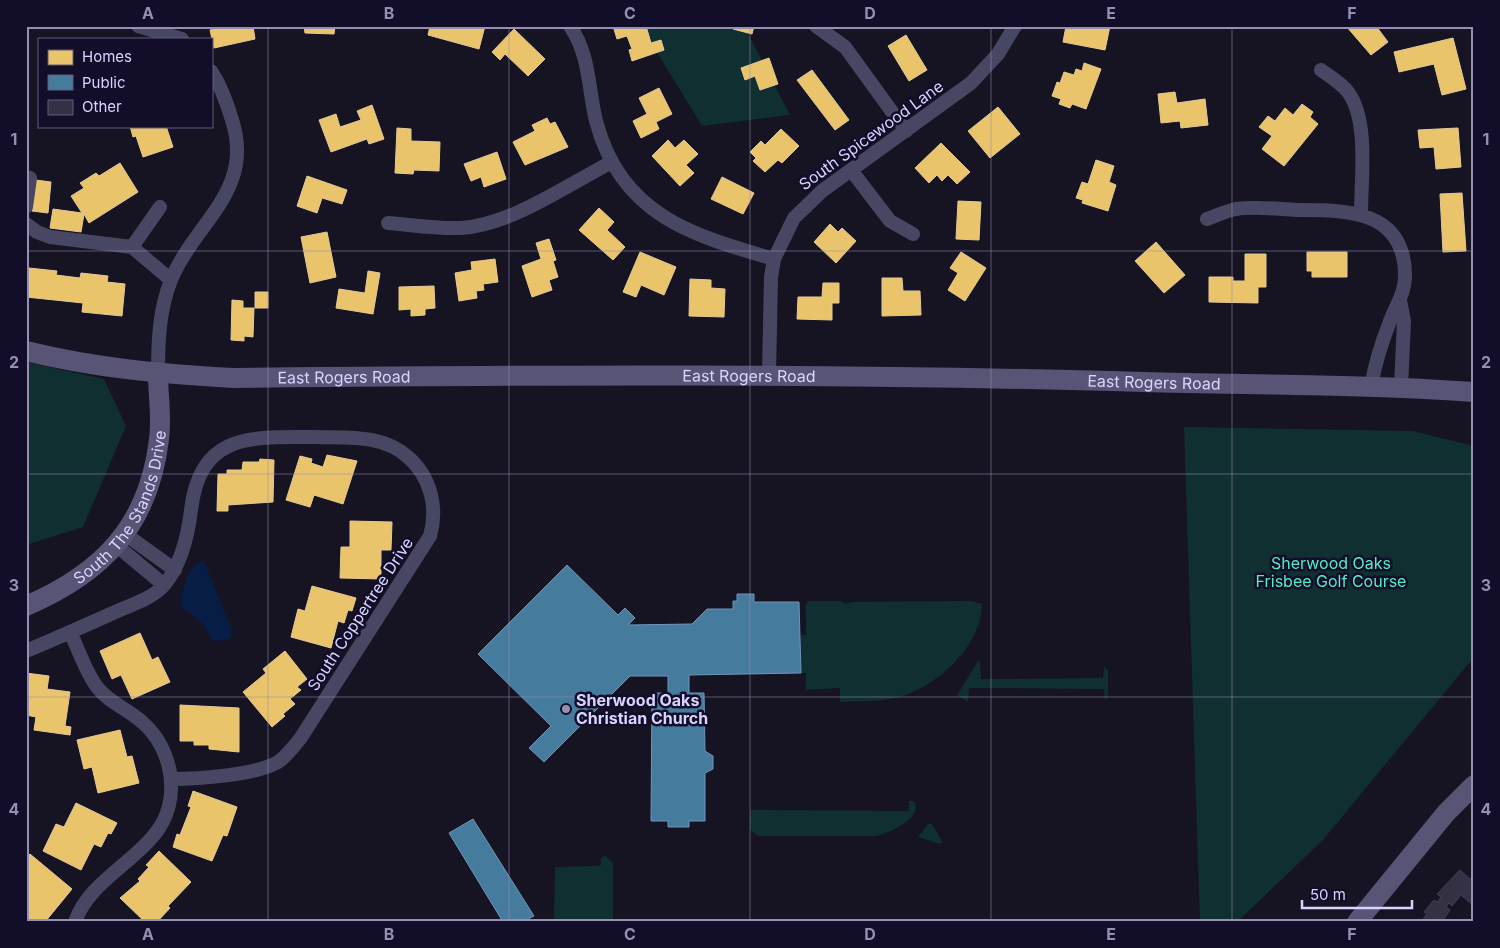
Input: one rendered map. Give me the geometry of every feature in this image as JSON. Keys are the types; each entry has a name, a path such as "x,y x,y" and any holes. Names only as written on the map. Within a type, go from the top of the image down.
{"main road":[{"name":"East Rogers Road","path":"26,351 90,366 158,374 233,378 769,374 1014,377 1401,386 1474,392"},
{"name":"South The Stands Drive","path":"26,606 72,584 106,557 121,540 138,512 156,459 160,437 158,374"},
{"path":"1357,922 1446,812 1474,786"},
{"path":"1371,922 1444,837 1474,790"}],"street":[{"path":"138,26 179,38"},
{"path":"570,26 584,53 596,119 612,162 637,195 666,219 698,236 774,259"},
{"path":"816,26 845,47 906,131"},
{"name":"South Spicewood Lane","path":"769,374 769,297 774,259 787,230 799,211 851,170 971,83 998,54 1015,26"},
{"path":"1321,70 1346,89 1357,109 1360,124 1361,214"},
{"path":"158,374 161,319 171,280 182,257 225,198 234,178 237,163 236,132 226,102 212,73"},
{"path":"388,223 461,228 486,224 507,218 612,162"},
{"path":"851,170 890,221 913,234"},
{"path":"26,207 30,178"},
{"path":"132,247 160,208"},
{"path":"1207,219 1236,209 1340,210 1361,214 1384,226 1399,245 1406,276 1400,300 1389,322 1374,367 1371,386"},
{"path":"26,224 37,232 50,237 132,247 171,280"},
{"path":"1400,300 1404,321 1401,386"},
{"name":"South Coppertree Drive","path":"26,651 146,598 164,585 174,570 187,535 193,496 200,473 214,454 236,442 267,437 365,438 390,444 410,458 427,482 432,496 433,525 424,547 291,750 278,762 250,771 190,779 172,779"},
{"path":"121,540 174,570"},
{"path":"121,540 164,585"},
{"path":"70,632 96,687 112,702 143,722 157,739 167,759 172,779 166,814 156,834 95,891 81,908 74,922"}],"green space":[{"path":"641,26 744,26 790,115 702,126"},
{"path":"26,362 104,379 126,426 83,527 26,545"},
{"name":"Sherwood Oaks Frisbee Golf Course","path":"1184,427 1413,431 1474,446 1474,657 1323,840 1237,922 1200,922"},
{"path":"808,601 841,601 845,604 851,602 972,601 982,604 980,620 974,636 965,651 940,676 925,686 895,698 840,702 840,688 806,690 806,673 801,673 801,635 806,635 806,605"},
{"path":"978,661 980,662 981,679 1103,678 1104,667 1108,670 1108,697 1105,700 1104,689 969,688 968,702 957,695"},
{"path":"909,801 914,801 916,807 910,819 889,832 876,836 758,836 750,830 750,810 909,811"},
{"path":"928,824 932,824 942,841 940,844 918,837"},
{"path":"604,855 613,863 613,922 604,922 603,919 563,919 563,922 554,922 555,867 597,866 601,865 601,859"}],"water":[{"path":"204,561 231,628 231,637 223,641 212,640 204,625 180,605 189,572 198,563"}],"building: Homes":[{"path":"228,26 253,26 255,39 214,48 210,30"},
{"path":"304,26 335,26 334,34 305,33"},
{"path":"430,26 485,26 479,49 428,35"},
{"path":"613,26 646,26 651,43 661,40 664,50 632,61 629,50 632,49 627,36 617,39"},
{"path":"733,26 754,26 752,34 733,29"},
{"path":"1066,26 1082,29 1083,26 1110,26 1105,50 1063,42"},
{"path":"1346,26 1376,26 1388,42 1371,55"},
{"path":"514,29 545,59 528,76 505,54 500,60 492,52"},
{"path":"906,35 927,70 909,81 888,46"},
{"path":"1453,38 1466,89 1442,95 1434,64 1399,72 1394,52"},
{"path":"769,58 778,84 760,90 755,76 745,80 741,68"},
{"path":"1084,63 1101,69 1086,109 1072,104 1070,108 1059,104 1061,99 1052,96 1057,82 1060,83 1064,72 1074,75 1076,69 1082,71"},
{"path":"812,70 849,120 835,130 797,80"},
{"path":"659,88 672,114 656,122 659,129 641,138 633,121 647,114 639,98"},
{"path":"1175,92 1177,103 1205,99 1208,125 1181,128 1180,121 1161,123 1158,94"},
{"path":"1302,104 1313,112 1310,117 1318,124 1284,166 1262,149 1272,136 1259,127 1268,116 1275,121 1285,108 1293,115"},
{"path":"372,105 384,139 369,144 367,139 331,152 319,120 336,114 340,127 361,120 357,111"},
{"path":"998,107 1020,134 990,158 968,131"},
{"path":"547,118 550,124 555,122 568,147 525,165 513,142 535,131 532,125"},
{"path":"131,128 167,128 173,147 143,157 136,136 133,137"},
{"path":"397,128 411,129 411,141 440,142 439,171 414,170 413,174 395,173"},
{"path":"1458,128 1461,167 1436,169 1434,147 1420,148 1418,130"},
{"path":"781,129 799,146 782,163 778,160 765,172 753,161 756,158 750,152 761,141 765,145"},
{"path":"668,140 675,148 684,140 698,154 686,165 694,173 680,186 652,156"},
{"path":"941,143 970,172 957,184 948,175 942,181 937,175 929,183 915,168"},
{"path":"497,152 506,179 484,187 481,177 471,181 464,164"},
{"path":"1096,160 1114,166 1109,182 1116,185 1108,211 1082,203 1083,200 1076,198 1082,182 1088,184"},
{"path":"120,163 138,192 89,223 84,214 81,232 50,228 53,209 82,213 71,196 84,188 80,183 96,173 99,176"},
{"path":"307,176 347,190 342,204 322,198 317,213 297,206"},
{"path":"722,177 754,193 743,214 711,199"},
{"path":"36,180 51,182 48,213 32,211"},
{"path":"1462,193 1466,251 1443,252 1440,194"},
{"path":"958,201 981,202 979,240 956,239"},
{"path":"599,208 614,222 607,230 625,247 613,260 579,230"},
{"path":"830,224 838,232 842,228 856,241 836,263 814,242"},
{"path":"327,232 336,277 310,283 301,237"},
{"path":"549,239 556,260 553,261 558,277 549,280 552,290 532,297 522,266 541,259 536,243"},
{"path":"1156,242 1185,275 1164,293 1135,261"},
{"path":"640,252 676,267 664,295 641,285 636,297 623,292"},
{"path":"961,252 986,268 965,301 948,290 958,273 950,268"},
{"path":"1307,252 1347,252 1347,277 1312,277 1312,271 1307,271"},
{"path":"1245,254 1266,254 1266,287 1258,287 1258,303 1209,302 1209,277 1233,277 1233,281 1245,281"},
{"path":"495,259 498,282 483,284 484,290 476,291 477,298 459,301 455,273 472,270 471,262"},
{"path":"29,268 57,271 56,275 80,278 81,273 108,276 107,282 125,284 122,316 82,312 83,303 26,297"},
{"path":"368,271 380,273 373,314 336,308 339,289 365,293"},
{"path":"882,278 902,278 903,291 920,291 921,315 882,316"},
{"path":"690,279 711,280 711,288 725,289 724,317 689,316"},
{"path":"823,283 839,283 839,303 832,303 832,320 797,319 798,297 822,297"},
{"path":"434,286 435,308 425,309 425,315 411,316 411,309 399,310 399,287"},
{"path":"255,292 268,292 268,308 255,308"},
{"path":"232,300 243,301 243,308 254,308 253,337 244,336 244,341 231,340"},
{"path":"327,455 357,461 343,504 314,495 310,507 286,500 300,456 312,459 311,463 323,467"},
{"path":"260,459 274,460 273,502 228,505 228,511 217,511 218,474 227,474 227,470 242,470 243,462 259,462"},
{"path":"350,521 392,522 391,550 381,550 381,579 340,578 341,547 350,547"},
{"path":"312,586 356,598 352,611 348,610 344,623 338,621 331,648 291,637 298,609 305,611"},
{"path":"140,633 152,660 158,657 170,682 132,699 121,675 112,679 100,651"},
{"path":"285,651 307,679 297,687 301,690 290,699 295,704 272,727 243,692 266,673 263,669"},
{"path":"26,673 49,676 47,689 70,692 65,726 71,727 70,735 34,730 36,717 26,715"},
{"path":"180,705 239,708 239,752 209,749 209,745 194,745 194,741 180,741"},
{"path":"120,730 127,757 132,756 139,783 98,793 92,767 84,769 77,740"},
{"path":"193,791 237,807 227,836 223,835 212,861 173,847 177,834 180,835 191,807 188,806"},
{"path":"76,803 117,823 111,834 108,833 101,847 94,844 81,870 43,851 56,824 64,827"},
{"path":"159,851 191,882 168,906 170,908 157,922 145,922 120,898 140,881 138,879 149,867 146,865"},
{"path":"30,854 72,889 45,922 26,922 26,858"}],"building: Public":[{"name":"Sherwood Oaks Christian Church","path":"567,565 618,615 625,608 635,618 628,625 692,624 707,609 733,609 733,601 737,601 737,594 754,594 754,602 799,602 801,673 689,675 689,693 704,693 705,751 713,756 713,769 705,773 705,821 689,821 689,827 668,827 668,821 651,821 652,693 668,693 668,676 630,676 544,762 529,748 551,726 478,654"},
{"path":"473,819 534,916 522,922 503,922 449,833"}],"building: Other":[{"path":"1460,870 1470,879 1474,878 1474,906 1461,895 1452,906 1449,903 1446,907 1450,910 1442,922 1421,922 1427,914 1424,912 1434,900 1437,902 1441,897 1437,894"}],"place":[{"name":"Sherwood Oaks Christian Church","path":"566,709"}]}
